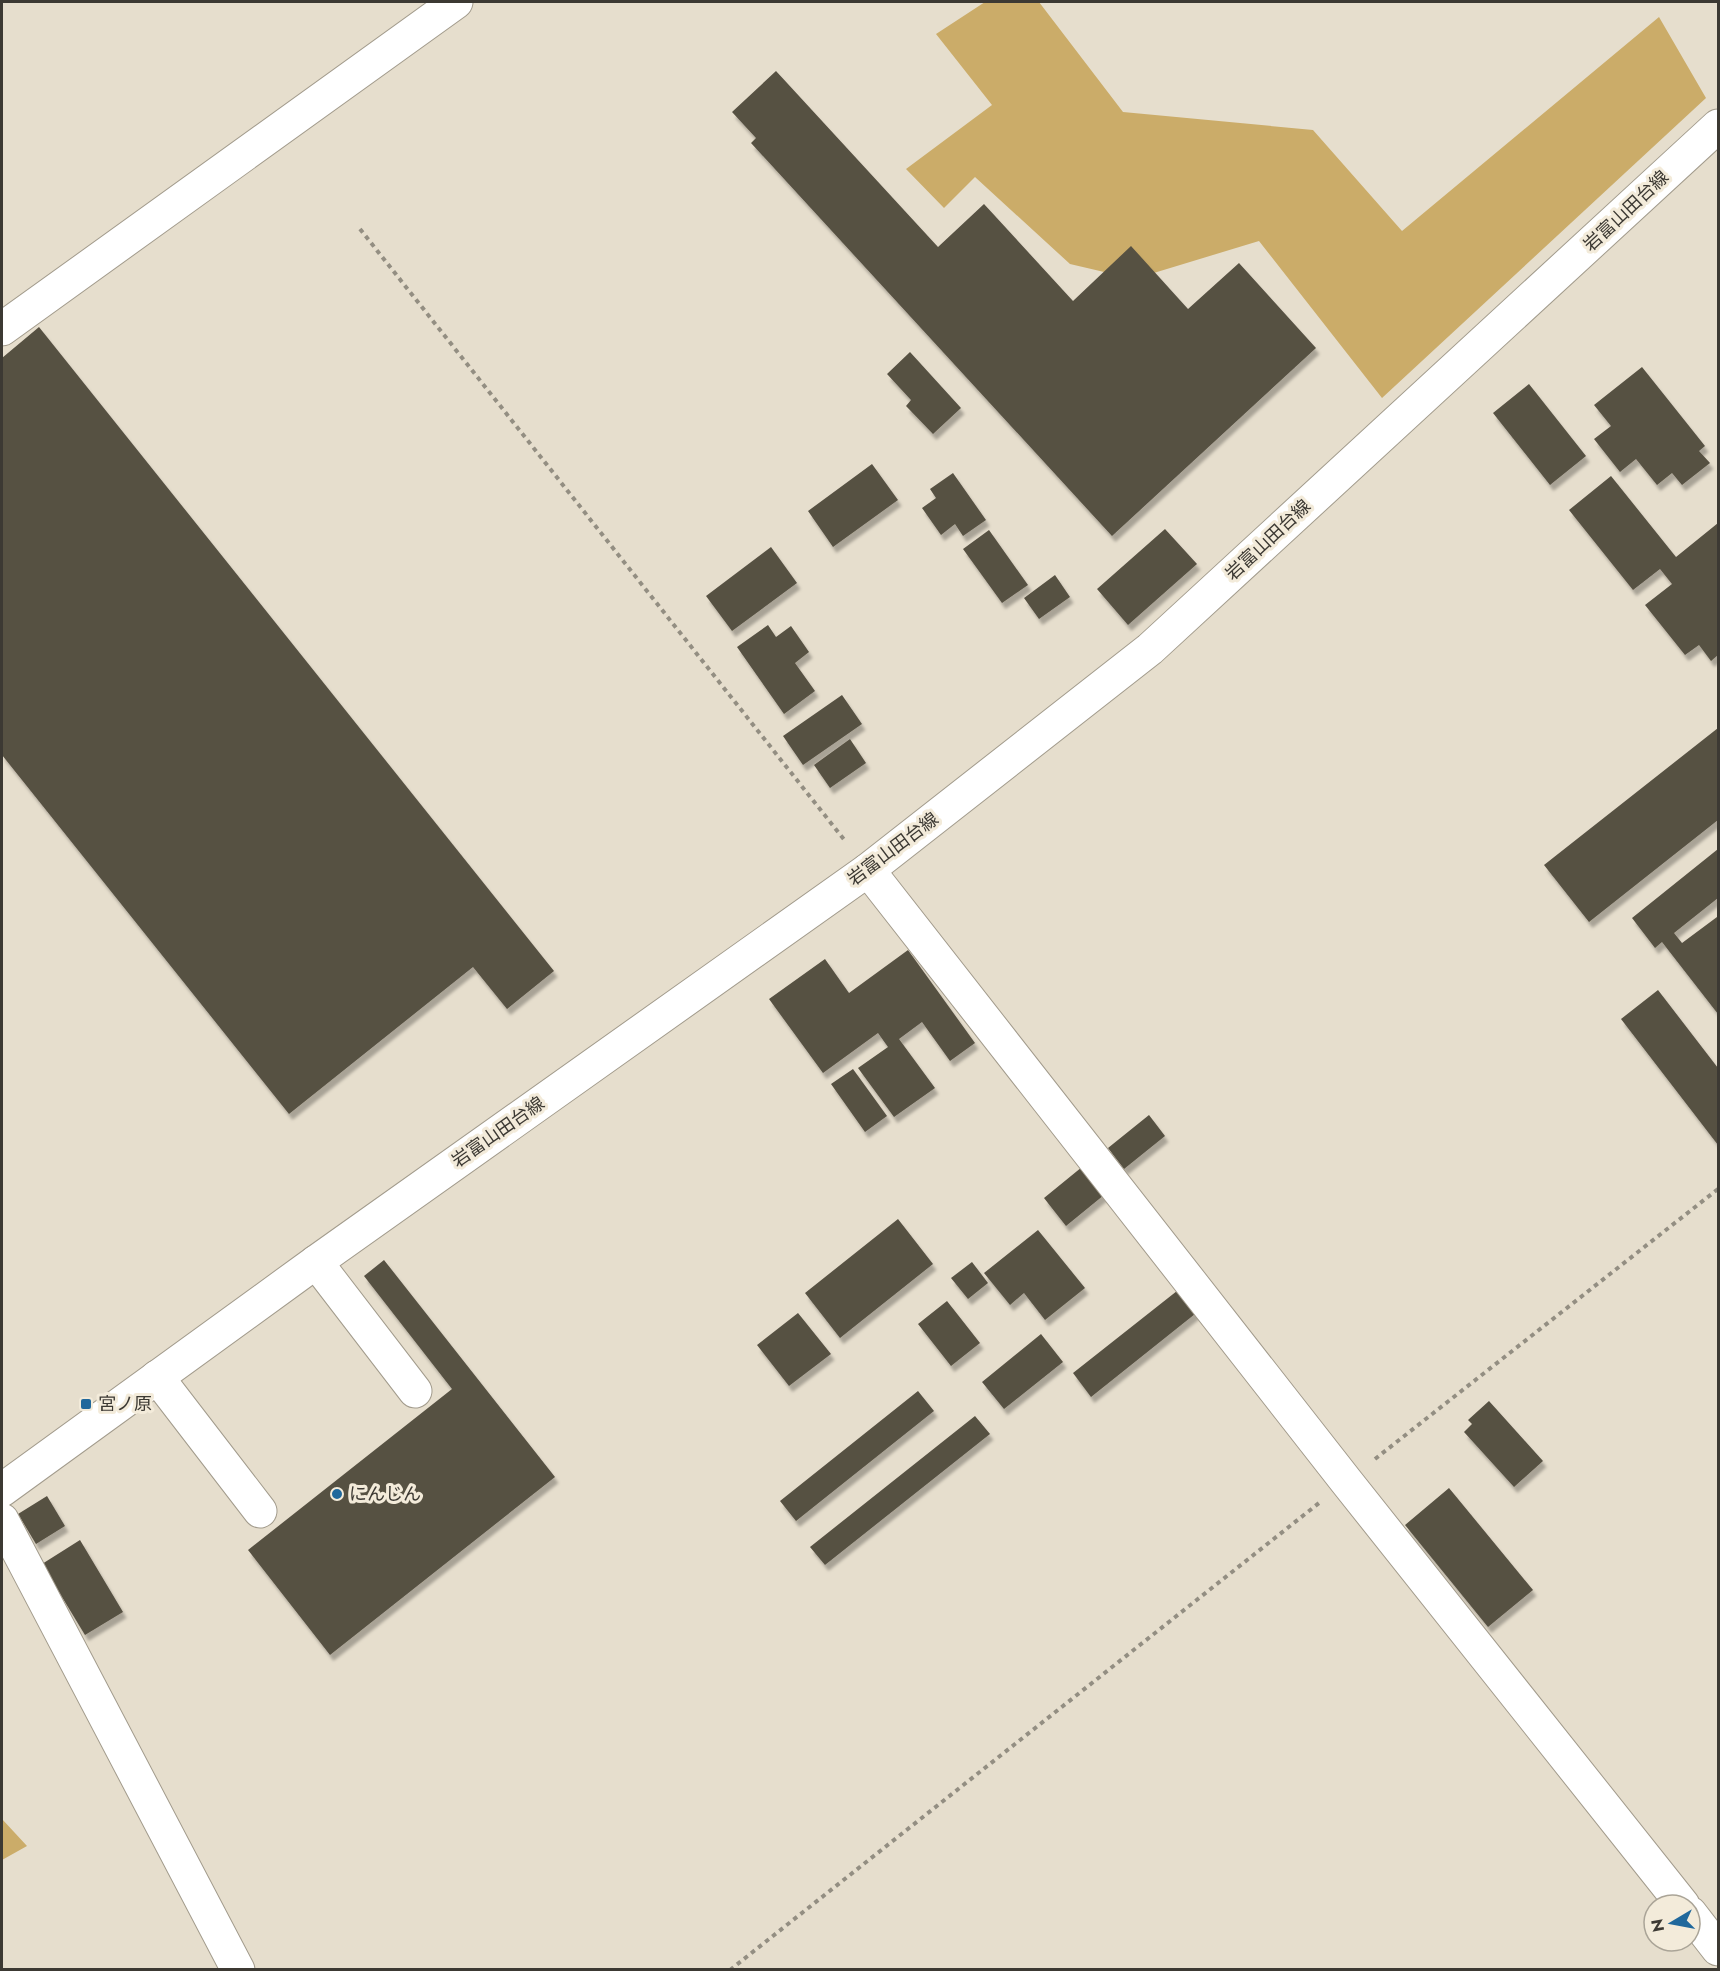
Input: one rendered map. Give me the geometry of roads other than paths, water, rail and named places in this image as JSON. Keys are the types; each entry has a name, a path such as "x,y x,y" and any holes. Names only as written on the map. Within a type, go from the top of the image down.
{"main road":[{"path":"2,329 456,2"},
{"name":"岩富山田台線","path":"2,1490 316,1262 868,870 1150,649 1719,126"},
{"path":"868,870 1346,1481 1673,1893"},
{"path":"316,1262 415,1391"},
{"path":"158,1377 261,1511"},
{"path":"2,1520 238,1970"},
{"path":"1702,1928 1719,1949"}],"place":[{"name":"宮ノ原","path":"86,1404"},
{"name":"にんじん","path":"337,1494"}]}
